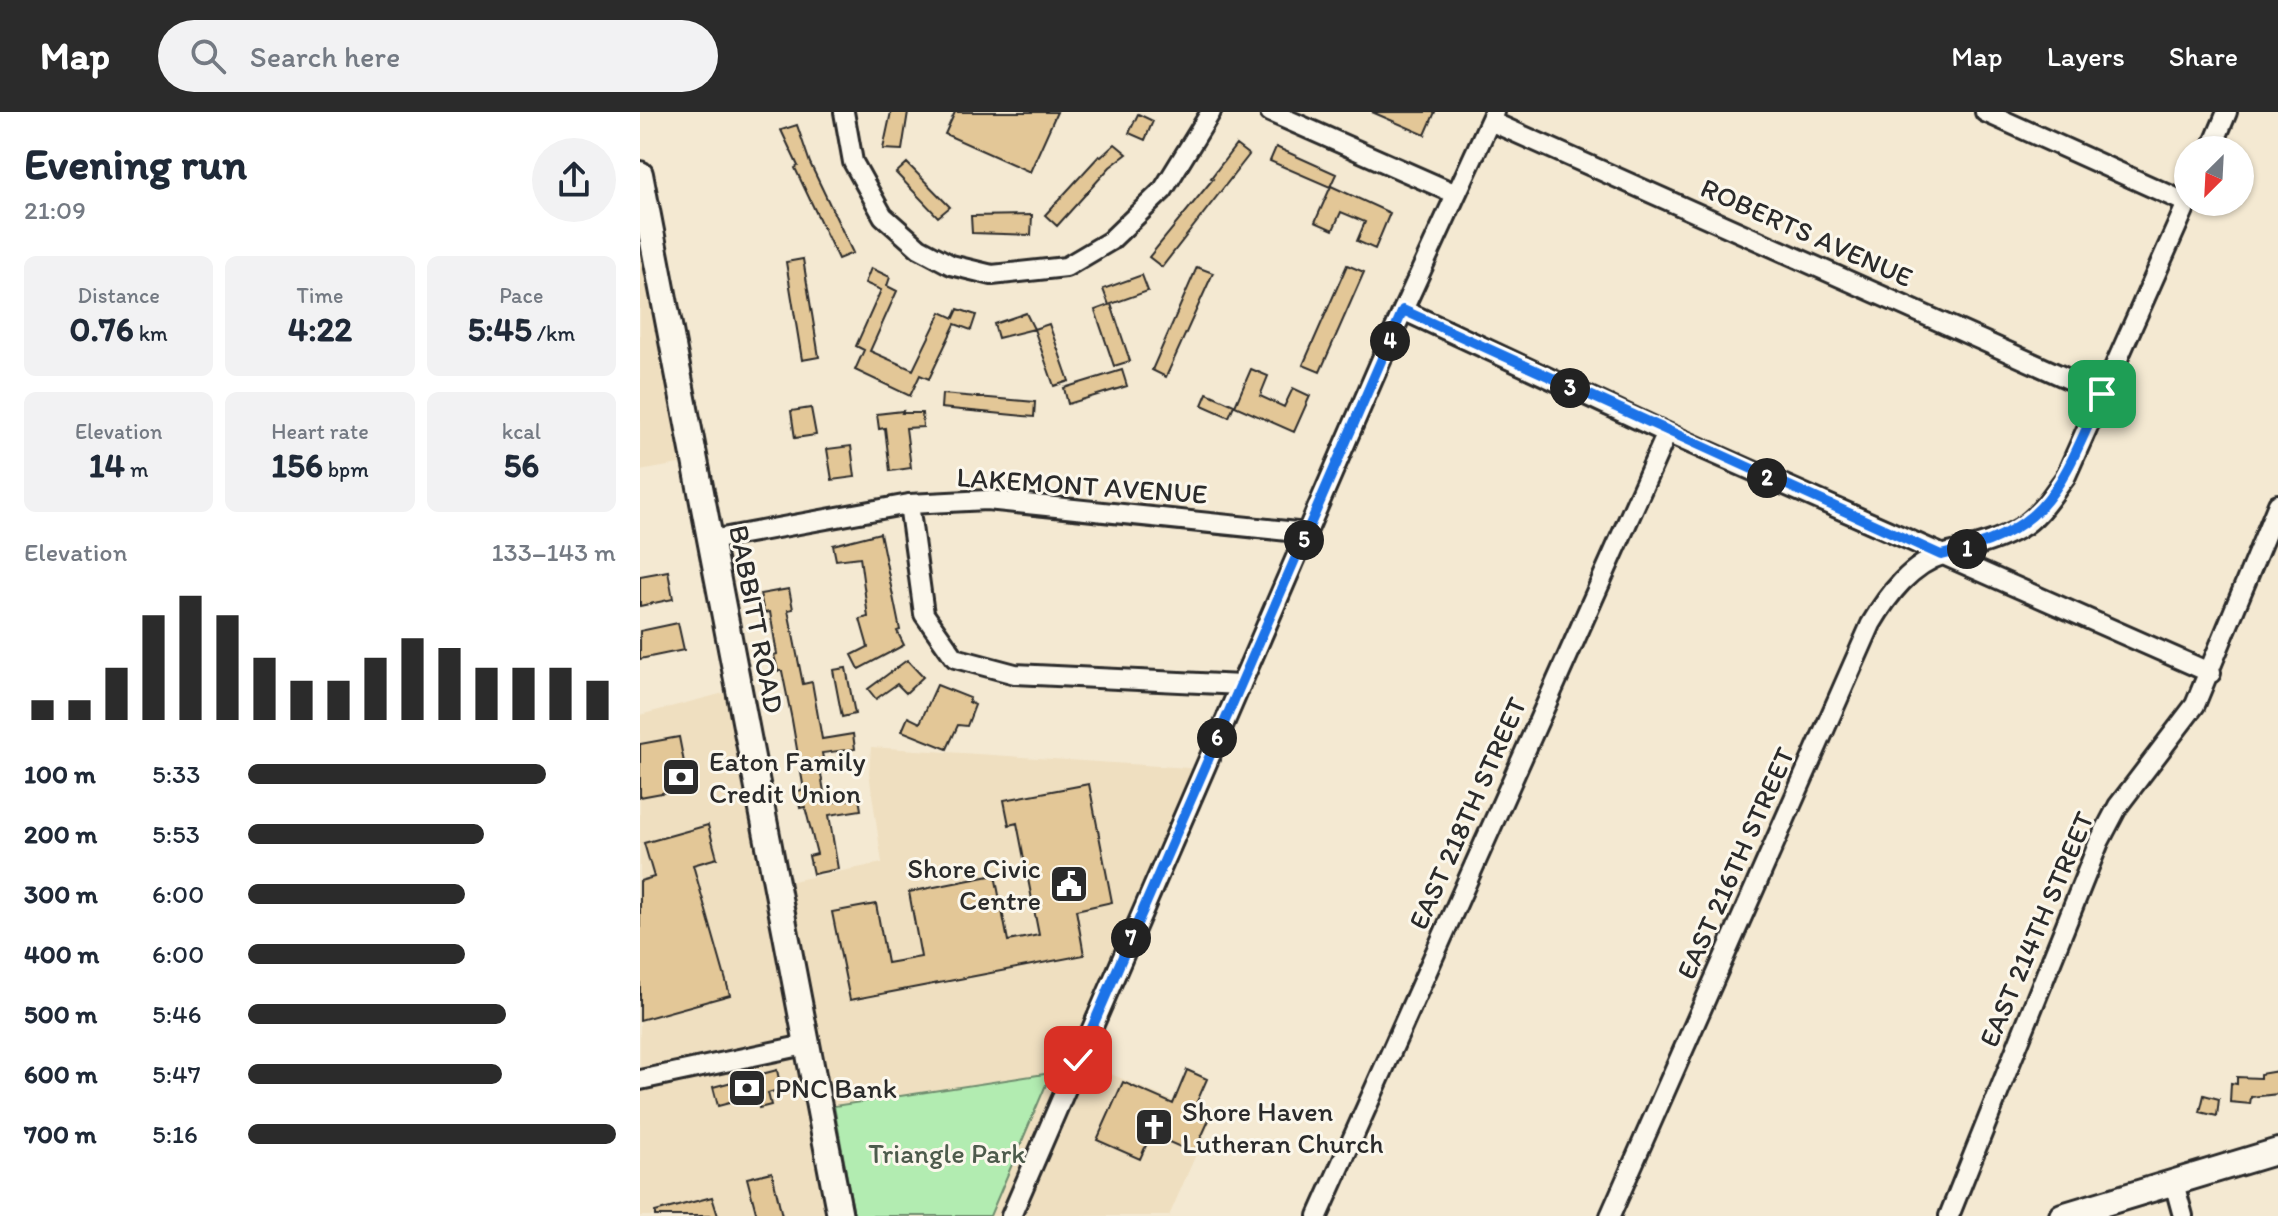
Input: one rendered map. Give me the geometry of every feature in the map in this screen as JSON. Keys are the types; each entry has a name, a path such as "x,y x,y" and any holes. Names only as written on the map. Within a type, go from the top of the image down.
{"main road":[{"name":"BABBITT ROAD","path":"640,174 840,1216"},
{"path":"2062,1216 2278,1151"}],"street":[{"path":"844,112 853,162 883,216 919,248 940,260 992,275 1066,267 1110,241 1163,190 1211,112"},
{"path":"1270,112 1456,194"},
{"path":"1985,112 2174,196"},
{"path":"2217,136 2227,112"},
{"path":"1011,1216 1403,310 1492,117"},
{"name":"ROBERTS AVENUE","path":"1492,117 2102,394"},
{"name":"EAST 216TH STREET","path":"1610,1216 1871,624 1886,599 1906,576 1941,555 1994,541 2021,527 2041,511 2065,478 2181,216"},
{"path":"1403,310 1667,433 2211,673"},
{"name":"EAST 218TH STREET","path":"1318,1216 1667,433"},
{"name":"LAKEMONT AVENUE","path":"711,540 909,504 987,500 1307,533"},
{"path":"909,504 924,614 955,658 1015,674 1241,685"},
{"name":"EAST 214TH STREET","path":"1949,1216 2099,842 2118,806 2195,705 2211,673 2278,504"},
{"path":"640,1080 805,1045"},
{"path":"2174,1183 2183,1216"}],"shaded area":[{"path":"640,192 696,461 640,471"},
{"path":"739,689 777,884 882,863 869,773 871,747 1204,769 1079,1060 1212,1118 1169,1216 640,1216 640,715"}],"green space":[{"name":"Triangle Park","path":"1051,1073 990,1216 854,1216 834,1106"}],"building":[{"path":"891,112 908,112 902,150 883,149"},
{"path":"955,112 1057,112 1030,172 945,134"},
{"path":"1372,112 1435,112 1425,135"},
{"path":"1138,114 1153,121 1145,140 1129,133"},
{"path":"797,125 810,163 853,253 838,259 795,168 798,166 781,130"},
{"path":"1115,144 1127,154 1110,167 1057,226 1045,215 1099,156"},
{"path":"1236,145 1249,155 1162,267 1149,257 1213,179"},
{"path":"1276,147 1336,174 1330,187 1270,161"},
{"path":"907,163 950,207 938,217 896,173"},
{"path":"1331,186 1390,213 1375,249 1357,241 1365,222 1341,212 1333,230 1315,222"},
{"path":"1032,215 1031,235 972,233 971,216"},
{"path":"803,259 819,357 802,360 786,262"},
{"path":"1347,265 1364,272 1320,372 1303,365"},
{"path":"1197,267 1213,273 1166,377 1152,370"},
{"path":"871,268 890,277 887,286 897,291 870,351 913,370 941,312 954,318 958,309 976,315 971,330 955,324 929,379 920,375 910,396 855,370 864,350 856,346 881,290 865,283"},
{"path":"1142,275 1148,291 1111,304 1130,361 1114,366 1095,310 1109,305 1103,289"},
{"path":"1026,313 1034,329 998,338 994,324"},
{"path":"1049,324 1069,381 1054,386 1034,329"},
{"path":"1251,369 1268,376 1260,396 1284,407 1293,388 1310,396 1294,432 1235,406"},
{"path":"1122,370 1127,386 1068,404 1064,388"},
{"path":"1207,393 1234,405 1229,417 1202,405"},
{"path":"942,394 1035,402 1034,417 941,408"},
{"path":"811,408 816,435 795,438 791,411"},
{"path":"903,411 922,413 923,427 906,428 911,468 890,471 885,428 879,429 877,414"},
{"path":"851,446 855,477 832,480 827,449"},
{"path":"880,533 900,630 897,631 904,645 859,669 852,655 868,647 860,619 868,617 860,557 836,560 833,545"},
{"path":"668,571 673,599 640,606 640,576"},
{"path":"789,589 793,609 788,610 803,684 812,682 822,739 853,734 855,749 822,753 825,769 820,769 826,803 859,798 861,810 829,815 838,869 813,874 809,856 817,854 805,807 800,808 797,791 804,790 792,720 782,671 778,671 774,655 777,654 770,612 764,613 760,594"},
{"path":"678,623 684,650 640,659 640,631"},
{"path":"907,660 923,677 906,693 897,684 876,699 868,689"},
{"path":"846,668 855,714 842,717 833,670"},
{"path":"937,685 970,698 969,702 975,705 967,726 958,725 947,749 902,731 908,717 920,723"},
{"path":"679,737 689,788 640,797 640,744"},
{"name":"Shore Civic Centre","path":"1089,784 1112,902 1076,910 1084,955 850,1000 832,912 876,904 887,963 921,957 909,892 995,875 1008,941 1039,935 1017,823 1009,825 1004,800"},
{"path":"708,825 717,858 693,865 730,995 640,1020 640,881 654,877 644,843"},
{"name":"PNC Bank","path":"777,1070 781,1089 768,1093 771,1105 759,1108 756,1096 718,1106 713,1087"},
{"name":"Shore Haven Lutheran Church","path":"1187,1070 1207,1079 1192,1113 1209,1120 1194,1153 1151,1134 1140,1159 1097,1140 1123,1082 1173,1104"},
{"path":"2278,1071 2278,1094 2251,1097 2250,1104 2230,1102 2231,1083 2237,1084 2237,1077 2260,1078 2260,1074"},
{"path":"2204,1095 2219,1099 2217,1116 2200,1112"},
{"path":"772,1172 782,1216 757,1216 747,1178"},
{"path":"712,1197 718,1216 655,1216 655,1212"}],"place":[{"name":"Eaton Family Credit Union","path":"681,777"},
{"name":"Shore Civic Centre","path":"1069,884"},
{"name":"PNC Bank","path":"747,1088"},
{"name":"Shore Haven Lutheran Church","path":"1154,1127"}],"route":[{"path":"1078,1060 1403,310 1667,433 1941,555 1994,541 2021,527 2041,511 2065,478 2102,394"}]}
